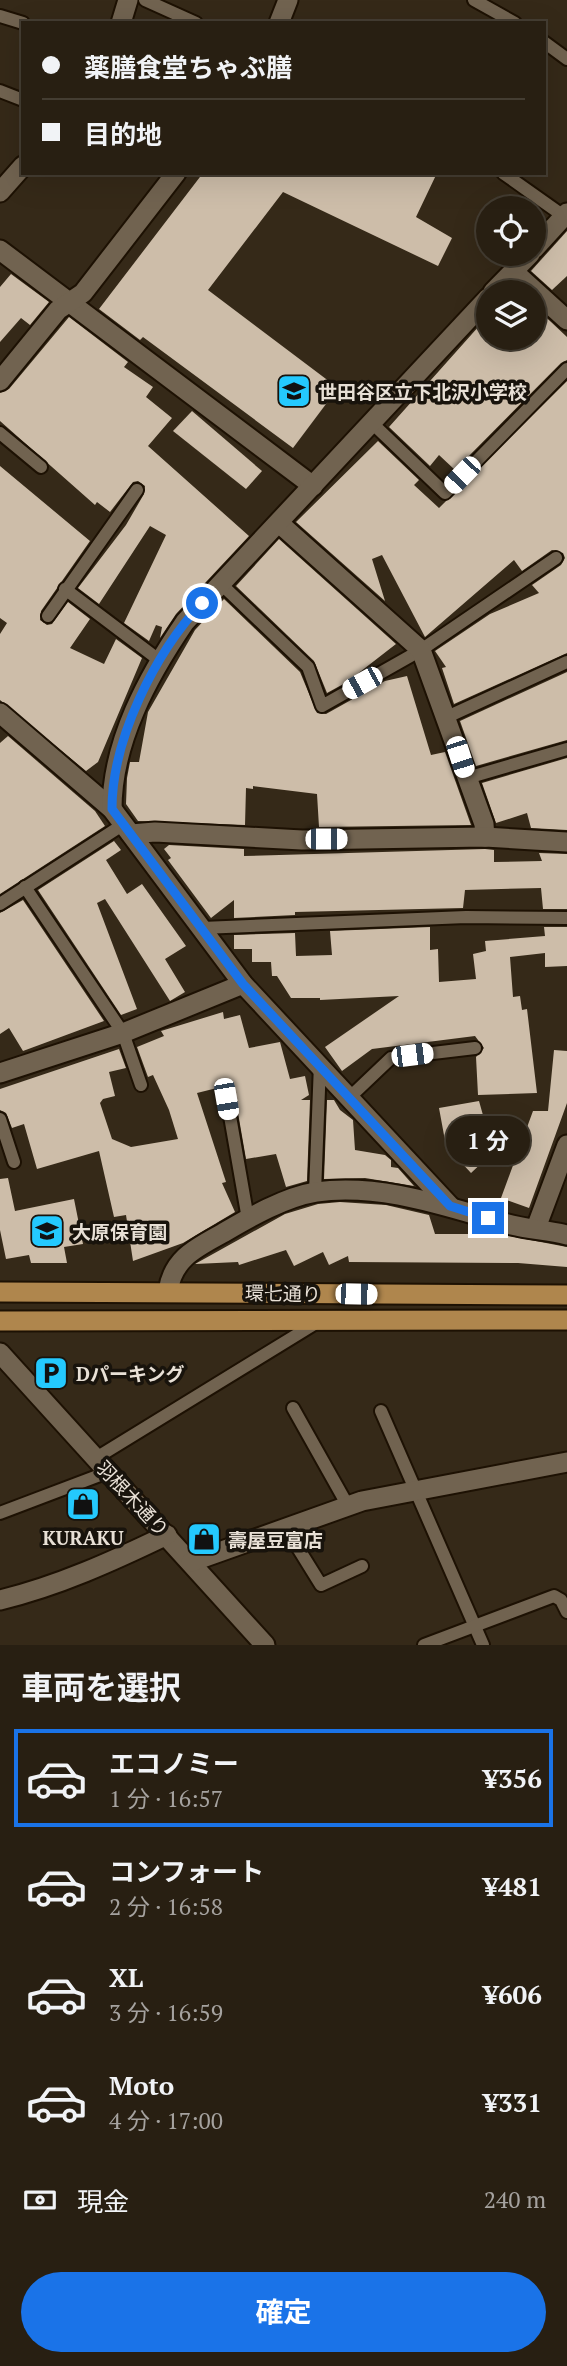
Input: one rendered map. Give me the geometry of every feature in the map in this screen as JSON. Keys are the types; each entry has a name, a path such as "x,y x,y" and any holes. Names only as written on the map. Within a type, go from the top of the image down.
{"main road":[{"name":"環七通り","path":"0,1292 567,1295"},
{"name":"環七通り","path":"0,1321 567,1320"}],"street":[{"path":"122,21 128,0"},
{"path":"280,21 288,0"},
{"path":"0,192 21,168"},
{"path":"0,381 58,310 83,293 174,175"},
{"path":"546,236 566,215"},
{"path":"0,250 313,486"},
{"path":"504,280 518,266"},
{"path":"513,271 567,320"},
{"path":"122,823 112,788 121,745 159,660 185,622 476,311"},
{"path":"279,523 421,650 485,824 485,837"},
{"path":"0,713 122,823 243,984 450,1206"},
{"path":"122,823 155,832 302,840 485,837 567,842"},
{"path":"0,1073 123,1033 243,984"},
{"path":"536,1228 567,1145"},
{"path":"168,1291 175,1265 203,1244 248,1219 315,1192 373,1193 450,1206 507,1224 567,1235"},
{"name":"羽根木通り","path":"0,1353 265,1645"},
{"path":"191,1562 348,1506 567,1462"},
{"path":"0,1600 45,1587 167,1535"}],"lane":[{"path":"145,0 192,21"},
{"path":"474,0 496,5 512,21"},
{"path":"0,16 21,22"},
{"path":"546,43 567,59"},
{"path":"0,91 21,99"},
{"path":"506,175 566,215"},
{"path":"373,424 445,493 567,369"},
{"path":"0,433 41,467"},
{"path":"48,616 137,490"},
{"path":"220,583 308,667 322,706 421,650 556,558"},
{"path":"65,589 159,660"},
{"path":"447,717 567,662"},
{"path":"467,778 567,749"},
{"path":"0,904 122,823"},
{"path":"25,887 123,1033 141,1085"},
{"path":"202,928 453,917 567,918"},
{"path":"350,1097 391,1058 475,1048"},
{"path":"315,1192 320,1064"},
{"path":"226,1099 248,1219"},
{"path":"0,1119 14,1162"},
{"path":"0,1513 102,1465 319,1321"},
{"path":"293,1408 348,1506"},
{"path":"381,1411 483,1645"},
{"path":"285,1527 321,1585 362,1566"},
{"path":"424,1645 554,1596 561,1600 567,1612"}],"building":[{"path":"201,175 436,175 416,217 452,238 438,266 283,192 208,290 338,388 293,448 143,337 140,340 99,309"},
{"path":"567,231 567,276 552,290 546,285 546,280 541,280 531,271 536,266 546,266 546,254"},
{"path":"11,274 49,302 30,325 21,318 0,342 0,287"},
{"path":"69,317 128,362 124,367 153,387 146,397 172,418 148,446 249,536 176,614 160,638 162,627 156,625 149,641 124,623 166,535 150,526 99,604 78,588 126,525 144,494 145,486 138,481 133,482 110,512 97,502 95,505 0,421 0,393 9,389"},
{"path":"546,317 567,337 567,360 455,470 439,455 430,466 389,427 476,329 476,350 546,350"},
{"path":"567,381 567,653 454,704 442,668 446,667 435,651 490,614 539,593 532,585 561,565 565,558 563,553 552,550 522,571 514,560 425,637 382,555 372,559 385,601 296,522 378,441 419,480 414,485 439,508"},
{"path":"192,411 262,471 246,489 173,431"},
{"path":"0,466 90,541 41,611 40,620 47,625 52,624 68,602 90,619 70,648 104,664 116,639 142,658 98,762 86,771 0,700 0,634 7,623 0,618"},
{"path":"279,539 396,644 347,682 327,693 314,661 236,586"},
{"path":"224,599 300,672 317,713 326,714 385,681 407,676 431,755 445,752 471,825 319,827 317,794 253,786 253,789 246,788 245,825 138,821 126,804 127,778 130,762 139,762 148,712 195,630"},
{"path":"567,672 567,740 476,766 460,721"},
{"path":"8,736 95,811 105,826 0,894 0,743"},
{"path":"567,758 567,830 531,828 527,813 496,823 482,783"},
{"path":"114,841 121,850 106,860 127,894 142,884 186,946 165,959 185,992 170,1001 105,899 97,903 137,1009 121,1015 38,890"},
{"path":"169,845 244,849 244,856 485,849 494,850 494,862 542,861 539,853 567,854 567,909 543,909 541,888 465,890 463,908 295,912 295,915 234,918 234,900 211,918 168,860 171,858 164,849"},
{"path":"23,900 104,1021 23,1051 9,1028 0,1034 0,913"},
{"path":"430,927 430,950 438,949 439,982 476,979 473,954 486,951 485,941 545,936 544,927 567,927 567,966 545,967 545,953 510,957 513,997 520,996 522,1010 527,1009 537,1093 478,1095 476,1057 484,1048 475,1036 372,1049 342,1071 325,1047 399,996 320,1000 291,998 277,976 272,976 271,962 252,962 252,949 234,949 234,935 295,933 296,956 332,955 330,931"},
{"path":"223,1012 224,1019 240,1015 249,1048 280,1042 290,1079 305,1076 309,1095 301,1100 310,1100 307,1181 286,1187 276,1154 246,1159 233,1084 197,1093 226,1182 222,1183 235,1212 183,1243 133,1261 126,1215 114,1217 99,1151 37,1169 24,1124 12,1128 6,1113 0,1110 0,1089 119,1049 126,1068 109,1072 115,1096 103,1099 100,1103 112,1139 131,1147 178,1139 169,1110 153,1075 148,1077 137,1047 164,1036 161,1031"},
{"path":"554,1050 567,1051 567,1103 529,1208 501,1198 533,1111 548,1111"},
{"path":"327,1100 334,1100 340,1110 353,1120 355,1150 385,1155 391,1160 391,1167 398,1168 414,1186 365,1178 324,1179"},
{"path":"479,1101 488,1133 502,1144 471,1173 446,1146 439,1108"},
{"path":"8,1178 15,1211 74,1199 83,1244 64,1247 67,1263 31,1263 29,1255 6,1259 0,1230 0,1179"},
{"path":"340,1202 386,1205 429,1215 435,1234 499,1234 567,1247 567,1267 518,1263 349,1262 348,1256 329,1265 323,1252 294,1266 286,1250 239,1265 238,1262 195,1264 285,1214 318,1204"},
{"path":"209,1526 220,1538 194,1548 189,1543"}],"place":[{"name":"世田谷区立下北沢小学校","path":"294,391"},
{"name":"大原保育園","path":"47,1231"},
{"name":"Dパーキング","path":"51,1373"},
{"name":"KURAKU","path":"83,1504"},
{"name":"壽屋豆富店","path":"204,1539"}],"route":[{"path":"202,603 185,622 159,660 121,745 112,788 112,809 243,984 450,1206 488,1218"}]}
